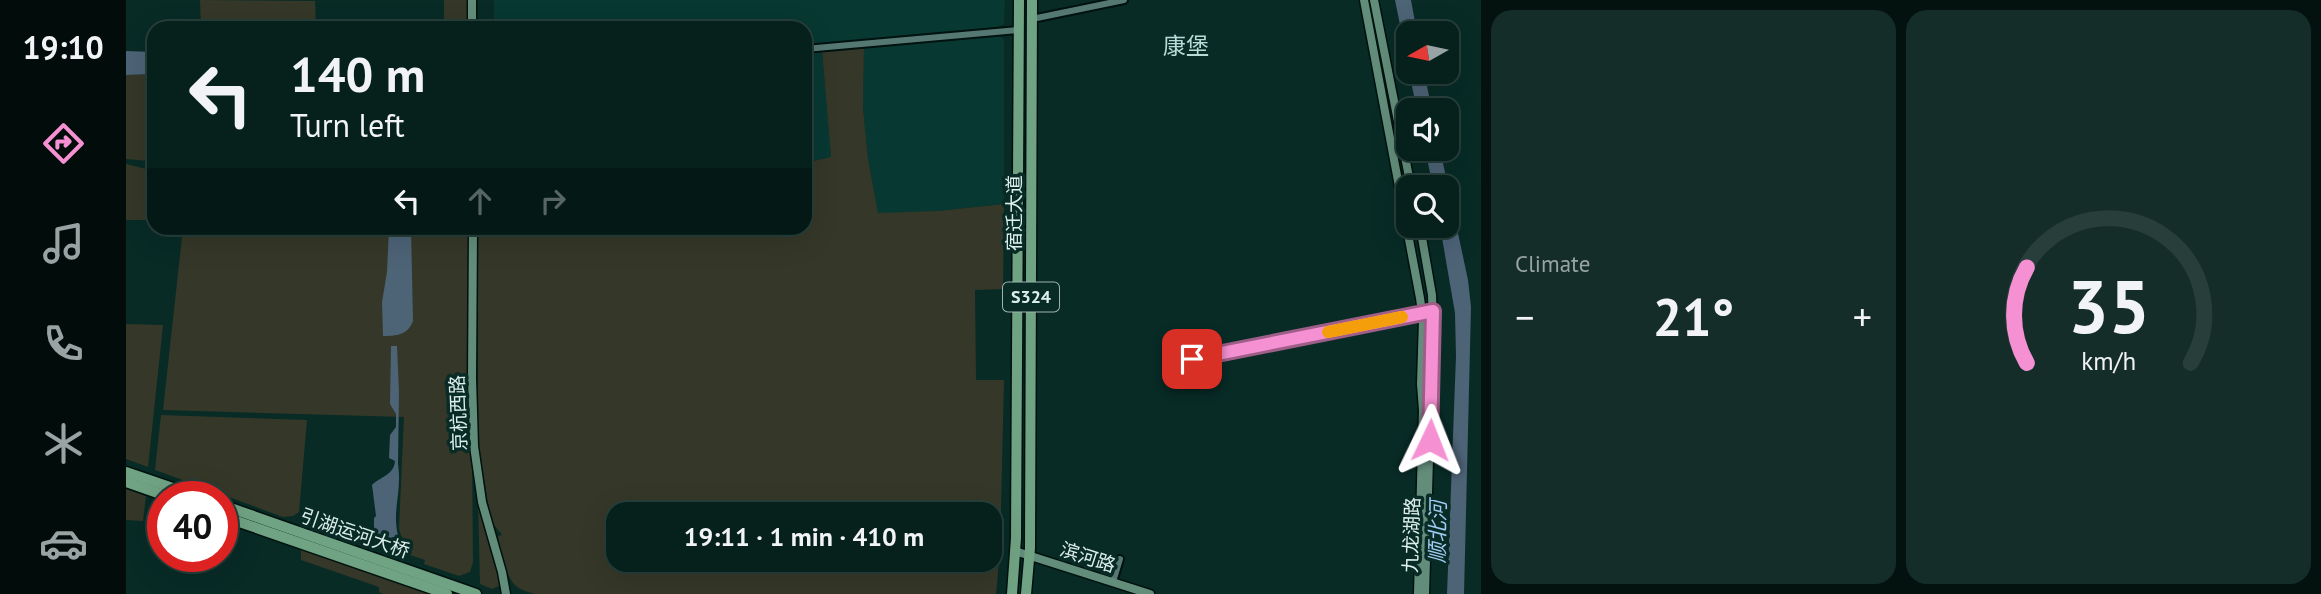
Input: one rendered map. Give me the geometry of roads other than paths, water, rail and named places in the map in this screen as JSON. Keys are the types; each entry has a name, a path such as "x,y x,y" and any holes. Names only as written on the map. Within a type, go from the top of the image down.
{"main road":[{"name":"宿迁大道","path":"1012,594 1015,551 1019,0"},
{"name":"宿迁大道","path":"1026,594 1030,554 1032,0"},
{"path":"126,472 152,481"},
{"path":"126,482 147,489"},
{"name":"引湖运河大桥","path":"238,511 476,594"},
{"name":"引湖运河大桥","path":"238,522 447,594"}],"street":[{"path":"472,0 472,21"},
{"path":"1032,19 1125,0"},
{"name":"九龙湖路","path":"1364,0 1422,313 1423,410 1418,594"},
{"path":"1374,0 1409,175"},
{"path":"812,48 1019,30"},
{"name":"京杭西路","path":"473,235 474,446 482,502 506,594"},
{"name":"九龙湖路","path":"1422,238 1433,311 1425,594"},
{"path":"1192,359 1433,311"},
{"name":"滨河路","path":"1015,551 1150,594"},
{"path":"1112,582 1120,559"}],"district":[{"name":"康堡","path":"1186,46"}],"water label":[{"name":"顺北河","path":"1438,532"}]}
